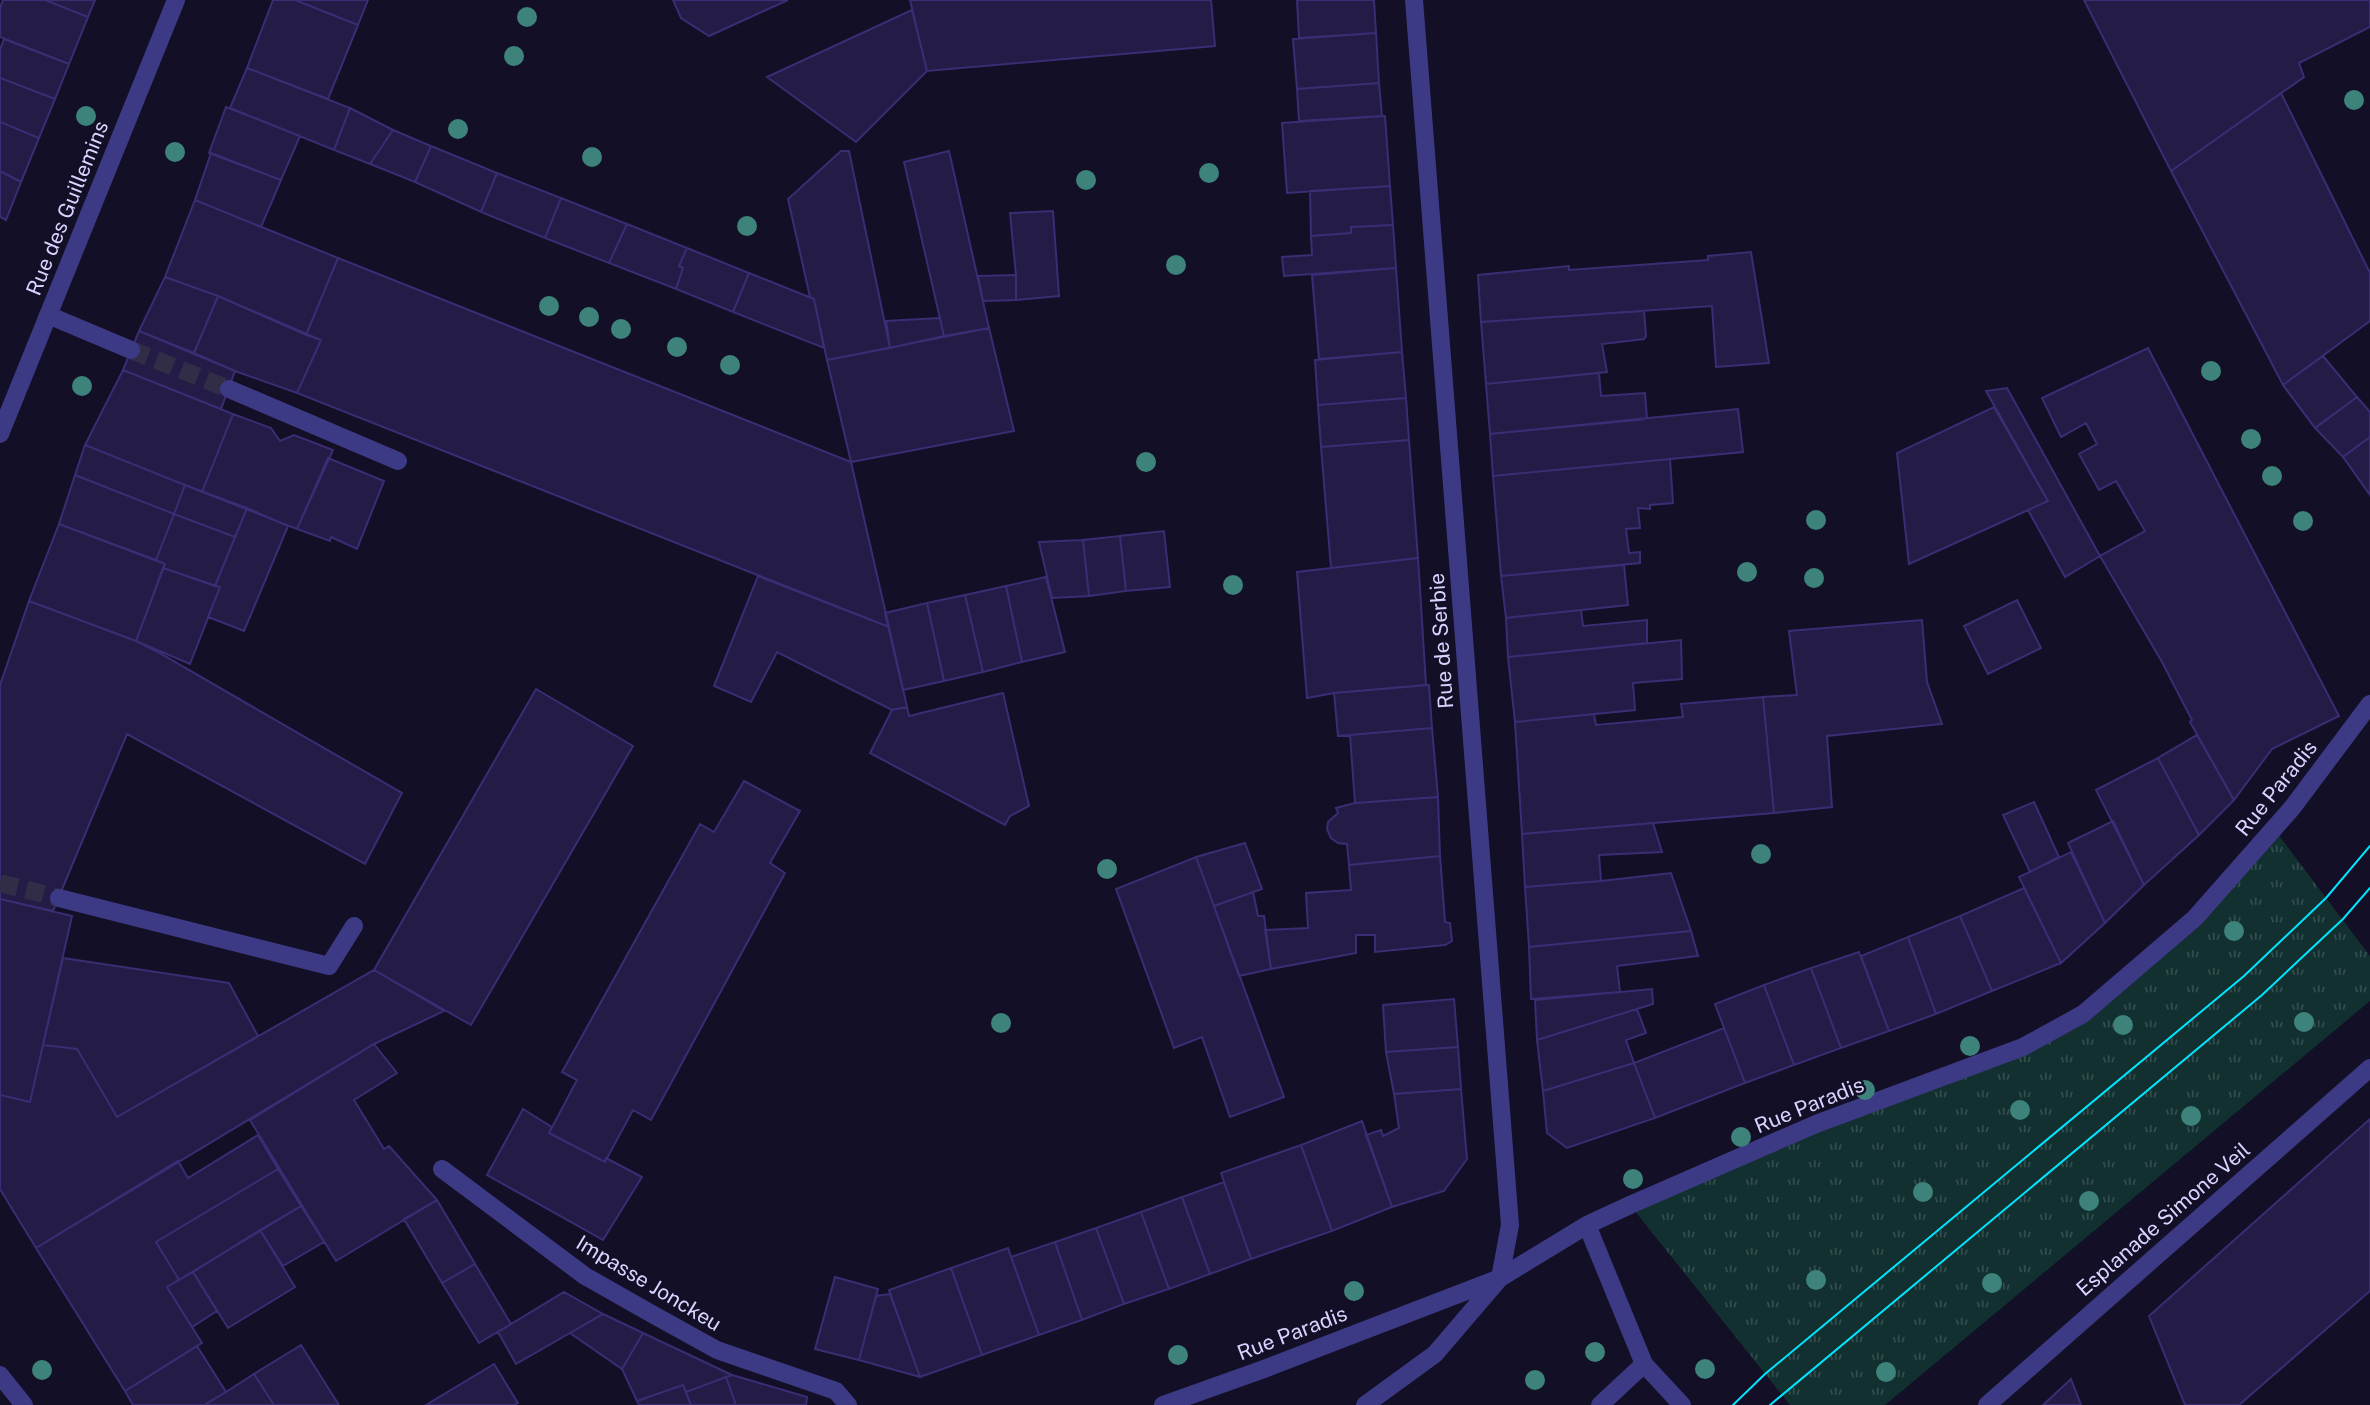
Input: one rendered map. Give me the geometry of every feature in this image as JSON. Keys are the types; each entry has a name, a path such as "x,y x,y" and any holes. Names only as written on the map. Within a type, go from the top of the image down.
{"street":[{"name":"Rue des Guillemins","path":"0,434 176,0"},
{"name":"Rue de Serbie","path":"1414,0 1510,1225 1500,1278"},
{"path":"48,315 131,350"},
{"path":"229,389 398,461"},
{"name":"Rue Paradis","path":"1163,1405 1500,1278 1587,1225 1816,1124 2023,1047 2083,1014 2195,918 2292,808 2370,704"},
{"path":"59,898 329,966 354,926"},
{"name":"Esplanade Simone Veil","path":"1987,1405 2370,1068"},
{"name":"Impasse Jonckeu","path":"442,1169 585,1276 717,1350 836,1391 848,1405"},
{"path":"1587,1225 1644,1364 1682,1405"},
{"path":"1365,1405 1435,1354 1500,1278"},
{"path":"1600,1405 1644,1364"},
{"path":"0,1375 24,1405"}],"green space":[{"path":"2274,829 2370,956 2370,1001 1885,1405 1790,1405 1630,1205 2083,1014 2195,918"}],"building":[{"path":"3,0 45,0 88,17 69,64 0,37 0,8"},
{"path":"45,0 95,0 88,17"},
{"path":"273,0 295,0 358,25 328,99 247,68"},
{"path":"295,0 368,0 358,25"},
{"path":"673,0 788,0 709,36 681,18"},
{"path":"910,0 1211,0 1215,46 927,71"},
{"path":"1297,0 1374,0 1376,33 1299,38"},
{"path":"2084,0 2370,0 2370,27 2299,63 2304,77 2171,171"},
{"path":"912,10 927,71 856,142 767,77"},
{"path":"1376,33 1379,83 1297,89 1293,39"},
{"path":"4,39 69,64 55,99 0,78 0,50"},
{"path":"247,68 350,108 334,150 230,108"},
{"path":"0,78 55,99 39,138 0,122"},
{"path":"1379,83 1382,116 1299,121 1297,89"},
{"path":"2281,93 2370,273 2370,321 2283,385 2171,171"},
{"path":"226,107 300,136 281,180 209,153"},
{"path":"350,108 393,130 370,164 334,150"},
{"path":"1385,116 1390,186 1287,193 1282,123"},
{"path":"0,122 39,138 21,182 0,171"},
{"path":"393,130 431,146 415,182 370,164"},
{"path":"431,146 497,173 481,212 415,182"},
{"path":"841,151 849,151 890,348 827,360 788,199"},
{"path":"949,151 989,328 944,336 904,162"},
{"path":"211,153 281,180 261,227 195,200"},
{"path":"0,171 21,182 6,220 0,217"},
{"path":"497,173 561,198 545,238 481,212"},
{"path":"1390,186 1393,225 1351,227 1351,233 1311,236 1310,191"},
{"path":"561,198 627,224 609,263 545,238"},
{"path":"195,200 338,258 306,335 218,296 165,277"},
{"path":"1053,211 1059,296 1016,300 1010,213"},
{"path":"627,224 687,248 679,266 683,268 676,289 609,263"},
{"path":"1393,225 1396,268 1284,276 1282,257 1312,255 1311,236 1351,233 1351,227"},
{"path":"687,248 749,273 733,312 676,289 683,268 679,266"},
{"path":"1751,252 1769,363 1716,367 1712,306 1481,322 1478,275 1569,266 1569,270 1708,260 1708,256"},
{"path":"338,258 851,462 889,627 297,393 321,340 306,335"},
{"path":"1396,268 1402,352 1319,359 1312,275"},
{"path":"749,273 814,299 824,348 733,312"},
{"path":"1016,275 1016,300 983,301 978,276"},
{"path":"165,277 218,296 194,353 139,331"},
{"path":"218,296 321,340 297,393 194,353"},
{"path":"1644,311 1644,339 1602,344 1607,372 1486,384 1481,322"},
{"path":"940,318 944,336 890,348 886,321"},
{"path":"989,328 1014,431 851,462 827,360"},
{"path":"139,331 235,371 221,409 123,370"},
{"path":"2148,348 2339,716 2272,749 2234,800 2190,722 2192,720 2162,662 2100,556 2145,531 2116,481 2099,490 2079,454 2097,444 2086,423 2061,437 2042,398"},
{"path":"1402,352 1406,398 1318,405 1315,360"},
{"path":"2323,356 2357,397 2315,428 2283,385"},
{"path":"123,370 233,414 202,492 85,445"},
{"path":"1599,373 1601,396 1645,393 1647,419 1490,434 1486,384"},
{"path":"2007,388 2100,556 2065,577 2028,510 2048,501 1986,391"},
{"path":"2357,397 2370,412 2370,437 2343,457 2315,428"},
{"path":"1406,398 1409,440 1321,447 1318,405"},
{"path":"1994,407 2048,501 1909,564 1897,453"},
{"path":"1738,409 1743,452 1493,476 1490,434"},
{"path":"233,414 271,428 280,441 294,435 333,450 297,529 202,492"},
{"path":"2370,437 2370,495 2343,457"},
{"path":"1409,440 1418,558 1331,568 1321,447"},
{"path":"85,445 185,485 174,514 75,475"},
{"path":"328,458 384,481 357,549 331,537 330,541 297,529"},
{"path":"1670,459 1673,503 1650,505 1650,509 1638,508 1640,528 1626,529 1629,553 1640,552 1640,563 1501,576 1493,476"},
{"path":"75,475 174,514 156,560 59,524"},
{"path":"185,485 247,508 235,537 174,514"},
{"path":"247,508 288,526 244,631 208,617 220,587 215,586"},
{"path":"174,514 235,537 215,586 163,568 165,564 156,560"},
{"path":"59,524 165,564 136,641 29,601"},
{"path":"1164,531 1170,587 1126,591 1120,536"},
{"path":"1120,536 1126,591 1089,596 1083,540"},
{"path":"1083,540 1089,596 1052,598 1039,542"},
{"path":"1418,558 1426,685 1307,698 1297,572"},
{"path":"1624,565 1628,605 1506,618 1501,576"},
{"path":"163,568 220,587 190,664 136,641"},
{"path":"758,576 889,627 907,707 892,710 777,652 751,702 714,686"},
{"path":"1046,577 1065,652 1022,662 1006,586"},
{"path":"1006,586 1022,662 983,672 965,595"},
{"path":"965,595 983,672 944,681 927,603"},
{"path":"2017,600 2041,648 1988,674 1964,626"},
{"path":"29,601 156,651 402,793 365,864 127,734 53,911 0,899 0,685"},
{"path":"927,603 944,681 903,690 885,613"},
{"path":"1581,610 1583,626 1647,620 1647,643 1508,657 1506,618"},
{"path":"1922,620 1927,682 1942,724 1827,736 1832,807 1774,813 1763,697 1797,695 1789,631"},
{"path":"1681,640 1682,679 1633,683 1635,710 1515,722 1508,657"},
{"path":"1429,685 1432,728 1338,736 1334,693"},
{"path":"536,689 633,746 471,1025 374,970"},
{"path":"1003,693 1029,806 1010,816 1005,825 870,753 892,710 907,707 909,716"},
{"path":"1763,697 1774,813 1522,834 1515,722 1594,714 1596,725 1683,717 1681,704"},
{"path":"1432,728 1438,797 1355,803 1350,735"},
{"path":"2197,735 2234,800 2199,835 2158,758"},
{"path":"2158,758 2199,835 2144,885 2096,790"},
{"path":"744,781 800,811 770,863 785,873 651,1120 633,1110 605,1162 549,1133 577,1080 562,1072 700,824 714,832"},
{"path":"1438,797 1440,856 1349,865 1347,844 1338,843 1331,838 1327,829 1328,822 1338,813 1336,808 1355,803"},
{"path":"2034,802 2059,857 2030,872 2003,815"},
{"path":"2113,821 2144,885 2105,923 2068,843"},
{"path":"1653,823 1662,852 1599,855 1601,881 1525,887 1522,834"},
{"path":"1245,843 1262,889 1214,906 1196,857"},
{"path":"2071,852 2105,923 2061,963 2019,877"},
{"path":"1440,856 1445,922 1450,923 1452,941 1445,945 1375,952 1375,935 1356,935 1356,953 1271,969 1265,930 1308,928 1306,893 1351,890 1349,865"},
{"path":"1196,857 1284,1097 1230,1117 1202,1037 1174,1048 1116,889"},
{"path":"1671,873 1691,931 1529,947 1525,887"},
{"path":"2024,888 2061,963 1992,991 1960,916"},
{"path":"1253,892 1258,916 1264,916 1271,969 1239,976 1214,906"},
{"path":"0,899 72,916 30,1102 0,1095"},
{"path":"1960,916 1992,991 1936,1014 1908,937"},
{"path":"1691,931 1698,956 1617,966 1620,992 1531,999 1529,947"},
{"path":"1908,937 1936,1014 1889,1031 1861,956"},
{"path":"1859,952 1889,1031 1841,1048 1811,968"},
{"path":"63,958 229,983 258,1036 117,1117 77,1049 43,1045"},
{"path":"1811,968 1841,1048 1794,1065 1764,985"},
{"path":"374,970 444,1011 374,1044 36,1248 0,1189 0,1095 30,1102 43,1045 77,1049 117,1117"},
{"path":"1764,985 1794,1065 1745,1083 1715,1004"},
{"path":"1652,989 1653,1004 1537,1040 1535,1000"},
{"path":"1454,999 1458,1047 1386,1052 1383,1005"},
{"path":"1637,1009 1646,1033 1626,1040 1634,1063 1543,1091 1537,1040"},
{"path":"1724,1028 1745,1083 1655,1118 1634,1063"},
{"path":"374,1044 397,1073 354,1100 384,1149 389,1146 437,1200 336,1261 250,1120"},
{"path":"1458,1047 1461,1089 1394,1094 1386,1052"},
{"path":"1634,1063 1655,1118 1567,1148 1547,1133 1543,1091"},
{"path":"1461,1089 1467,1159 1444,1191 1392,1207 1366,1135 1381,1130 1383,1136 1399,1128 1394,1094"},
{"path":"523,1109 552,1127 549,1133 605,1162 606,1158 642,1177 603,1240 487,1175"},
{"path":"2370,1119 2370,1291 2239,1405 2185,1405 2149,1316"},
{"path":"1362,1121 1392,1207 1332,1231 1301,1145"},
{"path":"258,1135 278,1169 156,1242 179,1280 167,1287 202,1343 125,1391 36,1248 178,1161 188,1178"},
{"path":"1301,1145 1332,1231 1251,1259 1221,1173"},
{"path":"278,1169 301,1206 179,1280 156,1242"},
{"path":"1224,1182 1251,1259 1210,1274 1182,1197"},
{"path":"1182,1197 1210,1274 1169,1289 1141,1212"},
{"path":"437,1200 475,1264 442,1283 404,1219"},
{"path":"301,1206 324,1242 283,1266 260,1230"},
{"path":"1141,1212 1169,1289 1124,1304 1096,1228"},
{"path":"1096,1228 1124,1304 1082,1320 1055,1242"},
{"path":"260,1230 295,1287 228,1328 193,1272"},
{"path":"1055,1242 1082,1320 1039,1335 1011,1257"},
{"path":"1008,1248 1039,1335 982,1355 951,1268"},
{"path":"475,1264 511,1324 479,1343 442,1283"},
{"path":"951,1268 982,1355 920,1377 889,1290"},
{"path":"193,1272 217,1311 192,1327 167,1287"},
{"path":"835,1277 878,1289 859,1360 815,1349"},
{"path":"564,1292 603,1314 516,1364 498,1332"},
{"path":"890,1294 920,1377 859,1360 876,1296"},
{"path":"603,1314 643,1333 622,1369 570,1333"},
{"path":"643,1333 732,1375 686,1392 683,1385 637,1401 622,1369"},
{"path":"301,1345 339,1405 274,1405 254,1374"},
{"path":"197,1346 226,1392 204,1405 133,1405 125,1391"},
{"path":"494,1364 518,1403 426,1405"},
{"path":"254,1374 274,1405 204,1405 226,1392"},
{"path":"732,1375 807,1397 806,1405 736,1405 726,1377"},
{"path":"726,1377 736,1405 691,1405 686,1392"},
{"path":"2071,1379 2081,1405 2043,1405"},
{"path":"683,1385 691,1405 639,1405 637,1401"}],"tunnel":[{"path":"131,350 229,389"},
{"path":"0,883 59,898"}],"tram line":[{"path":"1733,1405 1765,1374 2244,976 2326,898 2370,846"},
{"path":"1770,1405 2262,995 2343,919 2370,888"}]}
